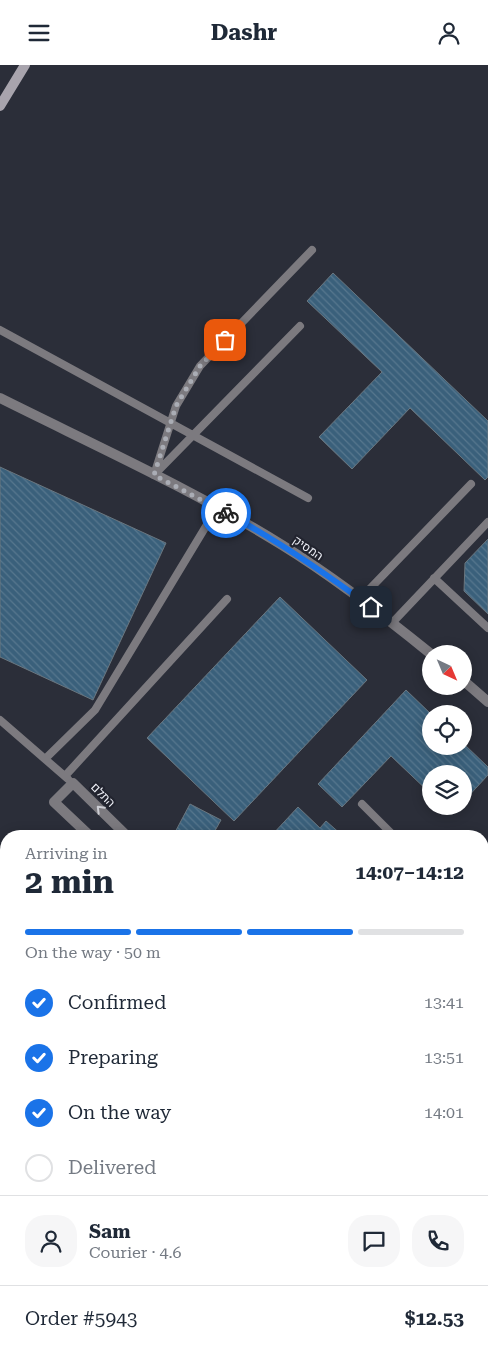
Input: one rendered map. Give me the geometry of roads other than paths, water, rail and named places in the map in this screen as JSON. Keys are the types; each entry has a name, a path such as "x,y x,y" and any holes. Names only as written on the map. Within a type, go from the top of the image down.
{"street":[{"path":"0,107 25,65"},
{"name":"המסיק","path":"0,398 154,475 282,545 360,599 422,647"},
{"path":"472,688 488,702"},
{"name":"התלם","path":"84,830 54,802 69,780 121,830"}],"lane":[{"path":"154,475 176,406 200,366 312,250"},
{"path":"154,475 300,326"},
{"path":"0,330 308,498"},
{"path":"360,599 470,484"},
{"path":"45,759 95,710 217,508"},
{"path":"393,623 488,522"},
{"path":"434,578 488,629"},
{"path":"0,720 69,780 227,599"},
{"path":"362,804 388,830"}]}
